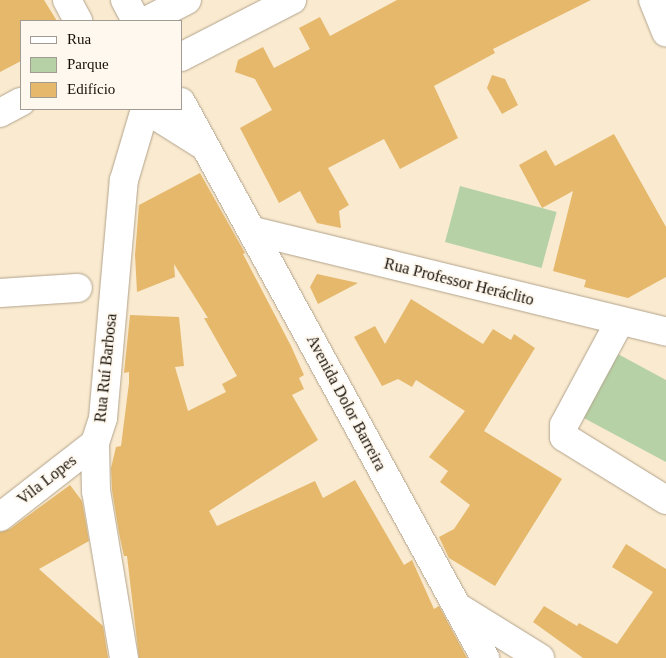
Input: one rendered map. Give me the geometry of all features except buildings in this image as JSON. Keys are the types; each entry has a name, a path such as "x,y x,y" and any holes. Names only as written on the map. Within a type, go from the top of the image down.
{"street":[{"path":"67,0 77,20"},
{"path":"125,0 135,20"},
{"path":"148,20 187,0"},
{"path":"182,56 292,0"},
{"path":"653,0 666,33"},
{"path":"0,113 20,103"},
{"name":"Avenida Dolor Barreira","path":"182,104 253,231 413,529 460,609 485,658"},
{"name":"Rua Ruí Barbosa","path":"124,658 96,491 95,443 103,418 124,180 145,110"},
{"name":"Avenida Dolor Barreira","path":"147,110 207,149"},
{"name":"Rua Professor Heráclito","path":"253,231 666,332"},
{"path":"0,293 78,288"},
{"path":"620,321 564,425 564,437 666,500"},
{"name":"Vila Lopes","path":"0,517 95,443"},
{"path":"460,609 540,658"}],"green space":[{"path":"460,186 557,212 542,268 445,242"},
{"path":"616,353 666,380 666,462 582,417"}]}
